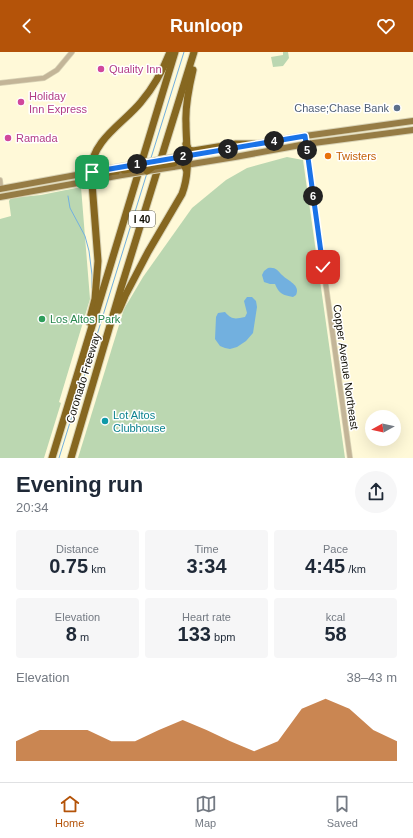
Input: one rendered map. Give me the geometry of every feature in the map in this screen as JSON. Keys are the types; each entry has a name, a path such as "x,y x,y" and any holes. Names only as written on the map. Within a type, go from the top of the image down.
{"highway":[{"path":"76,376 95,299 98,276 94,176 95,154 104,140 144,99 162,71 170,52"},
{"name":"Coronado Freeway","path":"52,458 175,52"},
{"name":"Coronado Freeway","path":"71,458 121,288 194,52"},
{"path":"93,386 124,296 188,181 184,161 187,104 189,87 197,52"},
{"path":"184,161 189,150 193,151 236,144 255,144"},
{"path":"94,176 146,166 154,161"},
{"path":"147,171 154,166 184,161"}],"main road":[{"path":"184,161 255,144 413,121"},
{"path":"154,161 184,161 413,130"},
{"path":"124,170 147,171"},
{"path":"0,189 40,181 94,176"},
{"path":"2,197 94,176"},
{"path":"2,197 6,191 30,186 40,181"}],"street":[{"path":"0,83 44,78 56,70 72,52"},
{"path":"0,79 8,82"},
{"path":"0,87 8,82"},
{"name":"Copper Avenue Northeast","path":"305,136 350,458"},
{"path":"0,180 0,189"}],"green space":[{"path":"283,52 288,52 289,58 283,66 273,67 271,57 283,55"},
{"path":"287,157 303,160 345,458 78,458 124,309 143,277 192,208 226,180 247,168"},
{"name":"Los Altos Park","path":"81,187 90,299 59,402 61,403 44,458 0,458 0,219 11,216 9,201 11,198 41,195"}],"water":[{"path":"268,268 276,269 293,284 297,288 296,295 293,297 284,295 278,290 275,284 264,282 262,275"},
{"path":"247,297 252,297 256,301 257,307 253,333 246,341 237,347 230,349 220,346 215,339 216,317 218,313 225,312 234,318 245,317 247,313 244,301"}],"waterway":[{"path":"151,158 184,52"},
{"path":"59,458 147,173"},
{"path":"68,196 70,208 85,236 89,251 92,288"}],"place":[{"name":"Quality Inn","path":"101,69"},
{"name":"Holiday Inn Express","path":"21,102"},
{"name":"Chase;Chase Bank","path":"397,108"},
{"name":"Ramada","path":"8,138"},
{"name":"Twisters","path":"328,156"},
{"name":"Los Altos Park","path":"42,319"},
{"name":"Lot Altos Clubhouse","path":"105,421"}],"route":[{"path":"92,172 305,136 323,267"}]}
